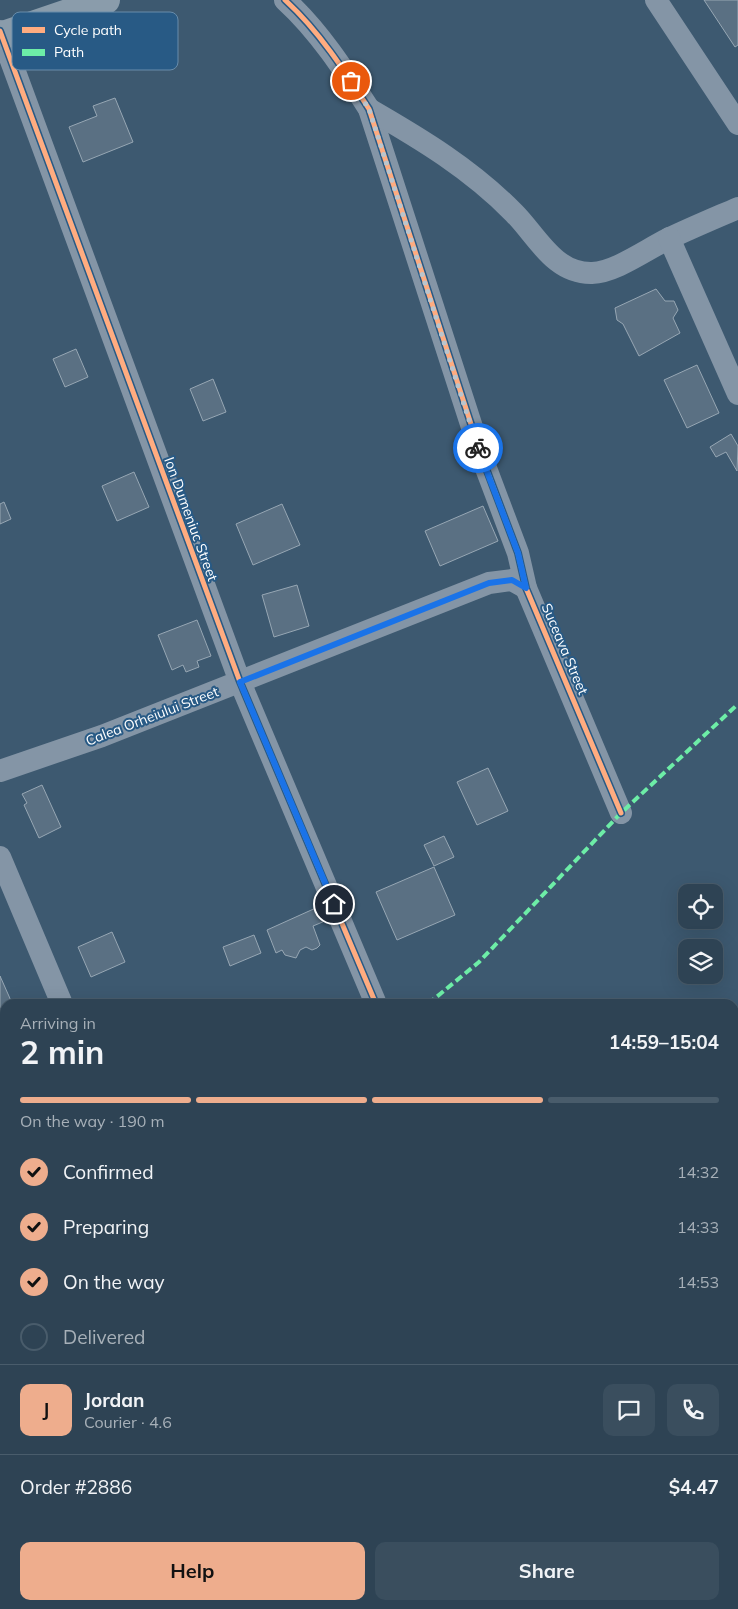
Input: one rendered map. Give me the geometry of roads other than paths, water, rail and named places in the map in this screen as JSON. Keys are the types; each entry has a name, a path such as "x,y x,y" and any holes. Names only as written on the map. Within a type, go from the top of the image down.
{"street":[{"path":"69,12 106,0"},
{"name":"Suceava Street","path":"286,0 303,16 342,66 369,109 481,455 518,553 526,588 621,813"},
{"path":"656,0 738,124"},
{"path":"0,34 12,30"},
{"name":"Ion Dumeniuc Street","path":"0,34 12,66"},
{"name":"Ion Dumeniuc Street","path":"13,70 240,682 374,999"},
{"path":"369,109 432,146 478,179 515,214 538,244 558,262 575,272 593,273 613,268 669,238 738,208"},
{"path":"669,238 738,394"},
{"name":"Calea Orheiului Street","path":"0,771 102,736 489,583 512,580 526,588"},
{"path":"0,857 60,999"}]}
